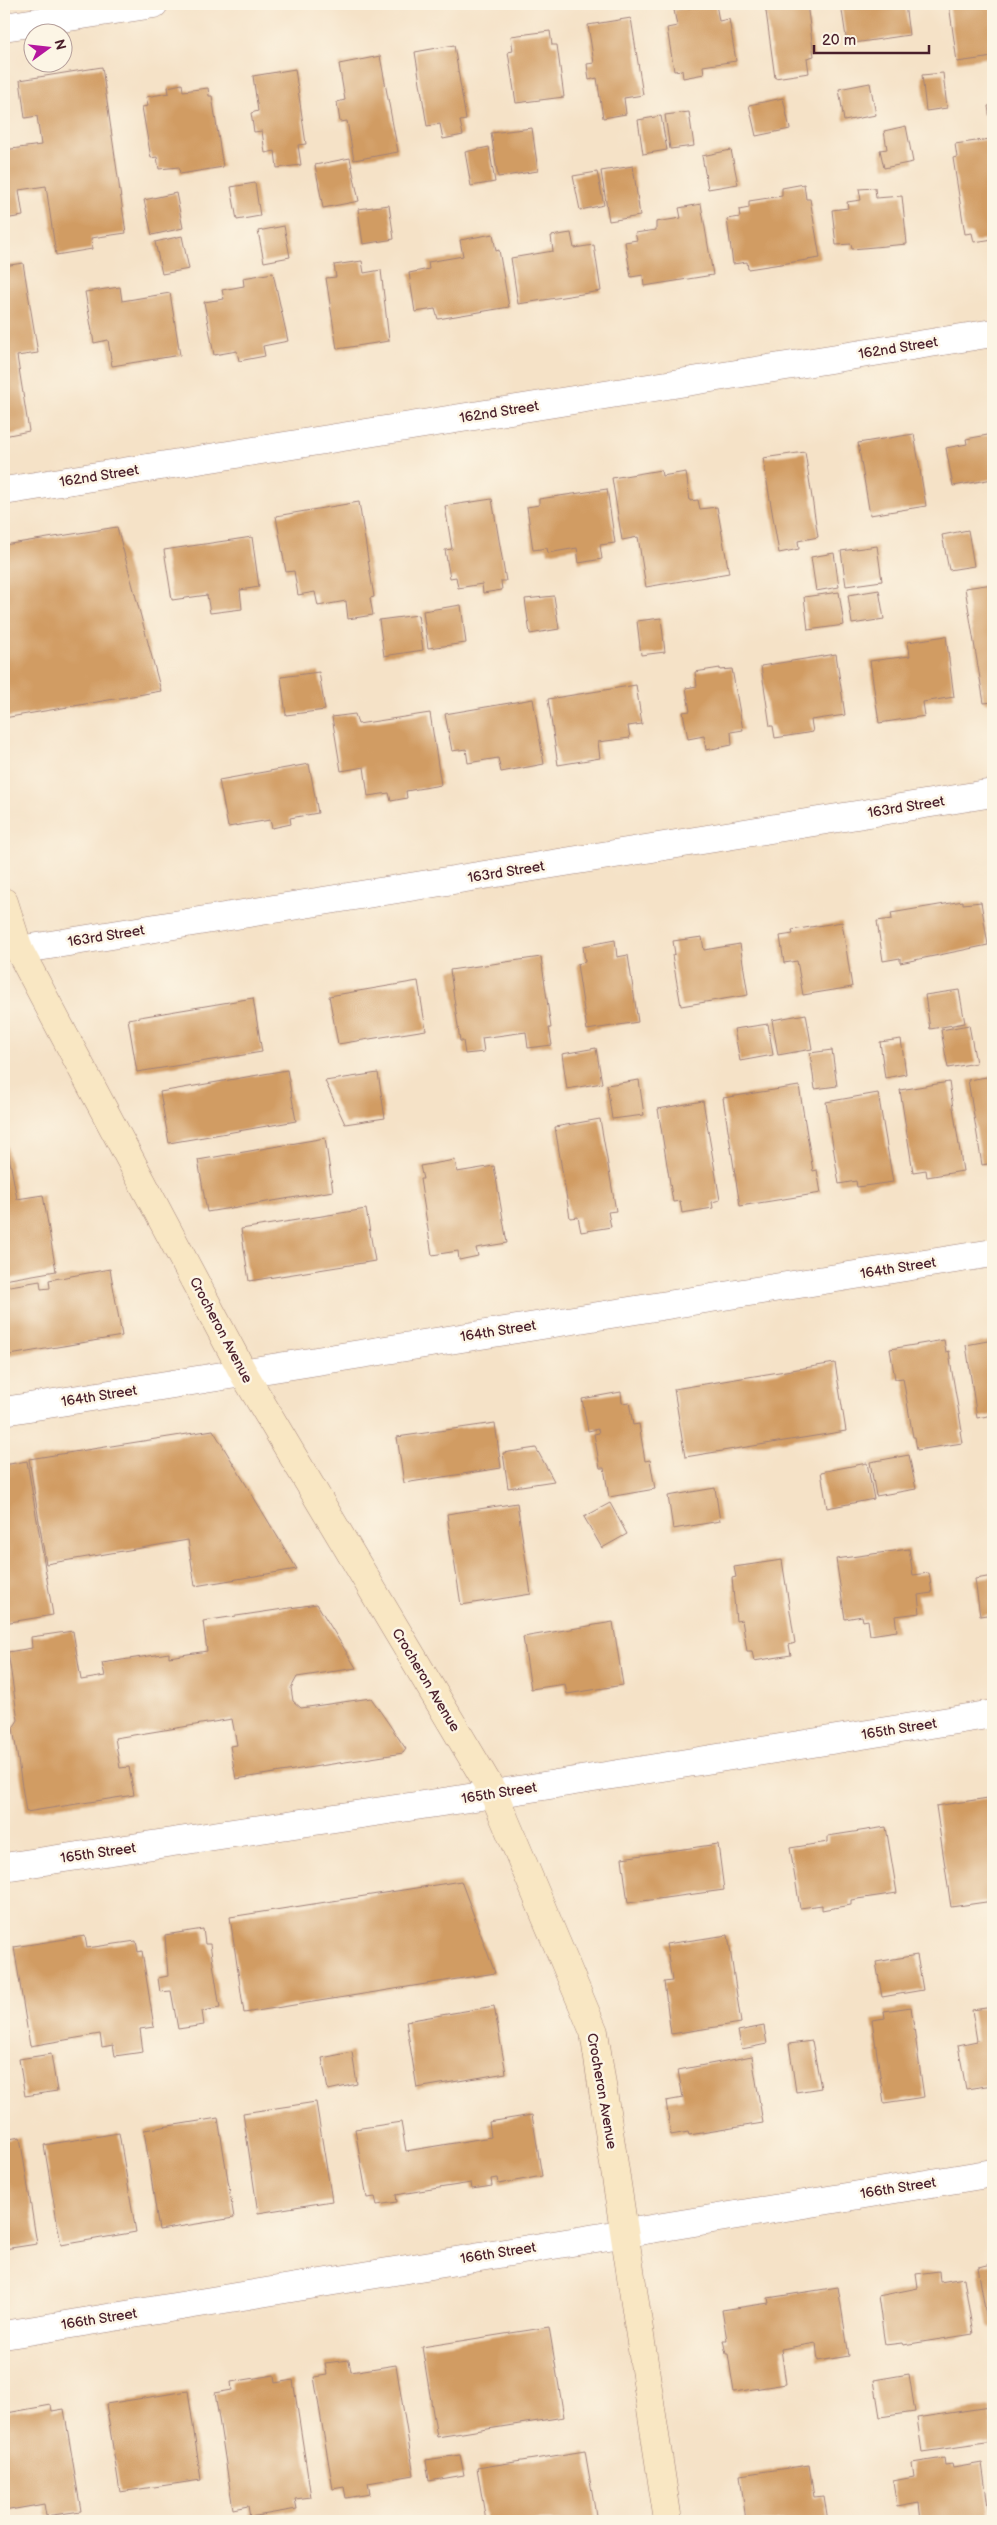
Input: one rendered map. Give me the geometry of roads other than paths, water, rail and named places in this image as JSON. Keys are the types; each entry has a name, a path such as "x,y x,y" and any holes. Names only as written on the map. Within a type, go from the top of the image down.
{"street":[{"path":"4,27 154,4"},
{"name":"162nd Street","path":"4,491 993,333"},
{"name":"163rd Street","path":"19,950 993,794"},
{"name":"Crocheron Avenue","path":"4,902 19,950 244,1374 494,1794 594,2032 668,2521"},
{"name":"164th Street","path":"4,1411 993,1253"},
{"name":"165th Street","path":"4,1868 494,1794 993,1714"},
{"name":"166th Street","path":"4,2335 993,2173"}]}
